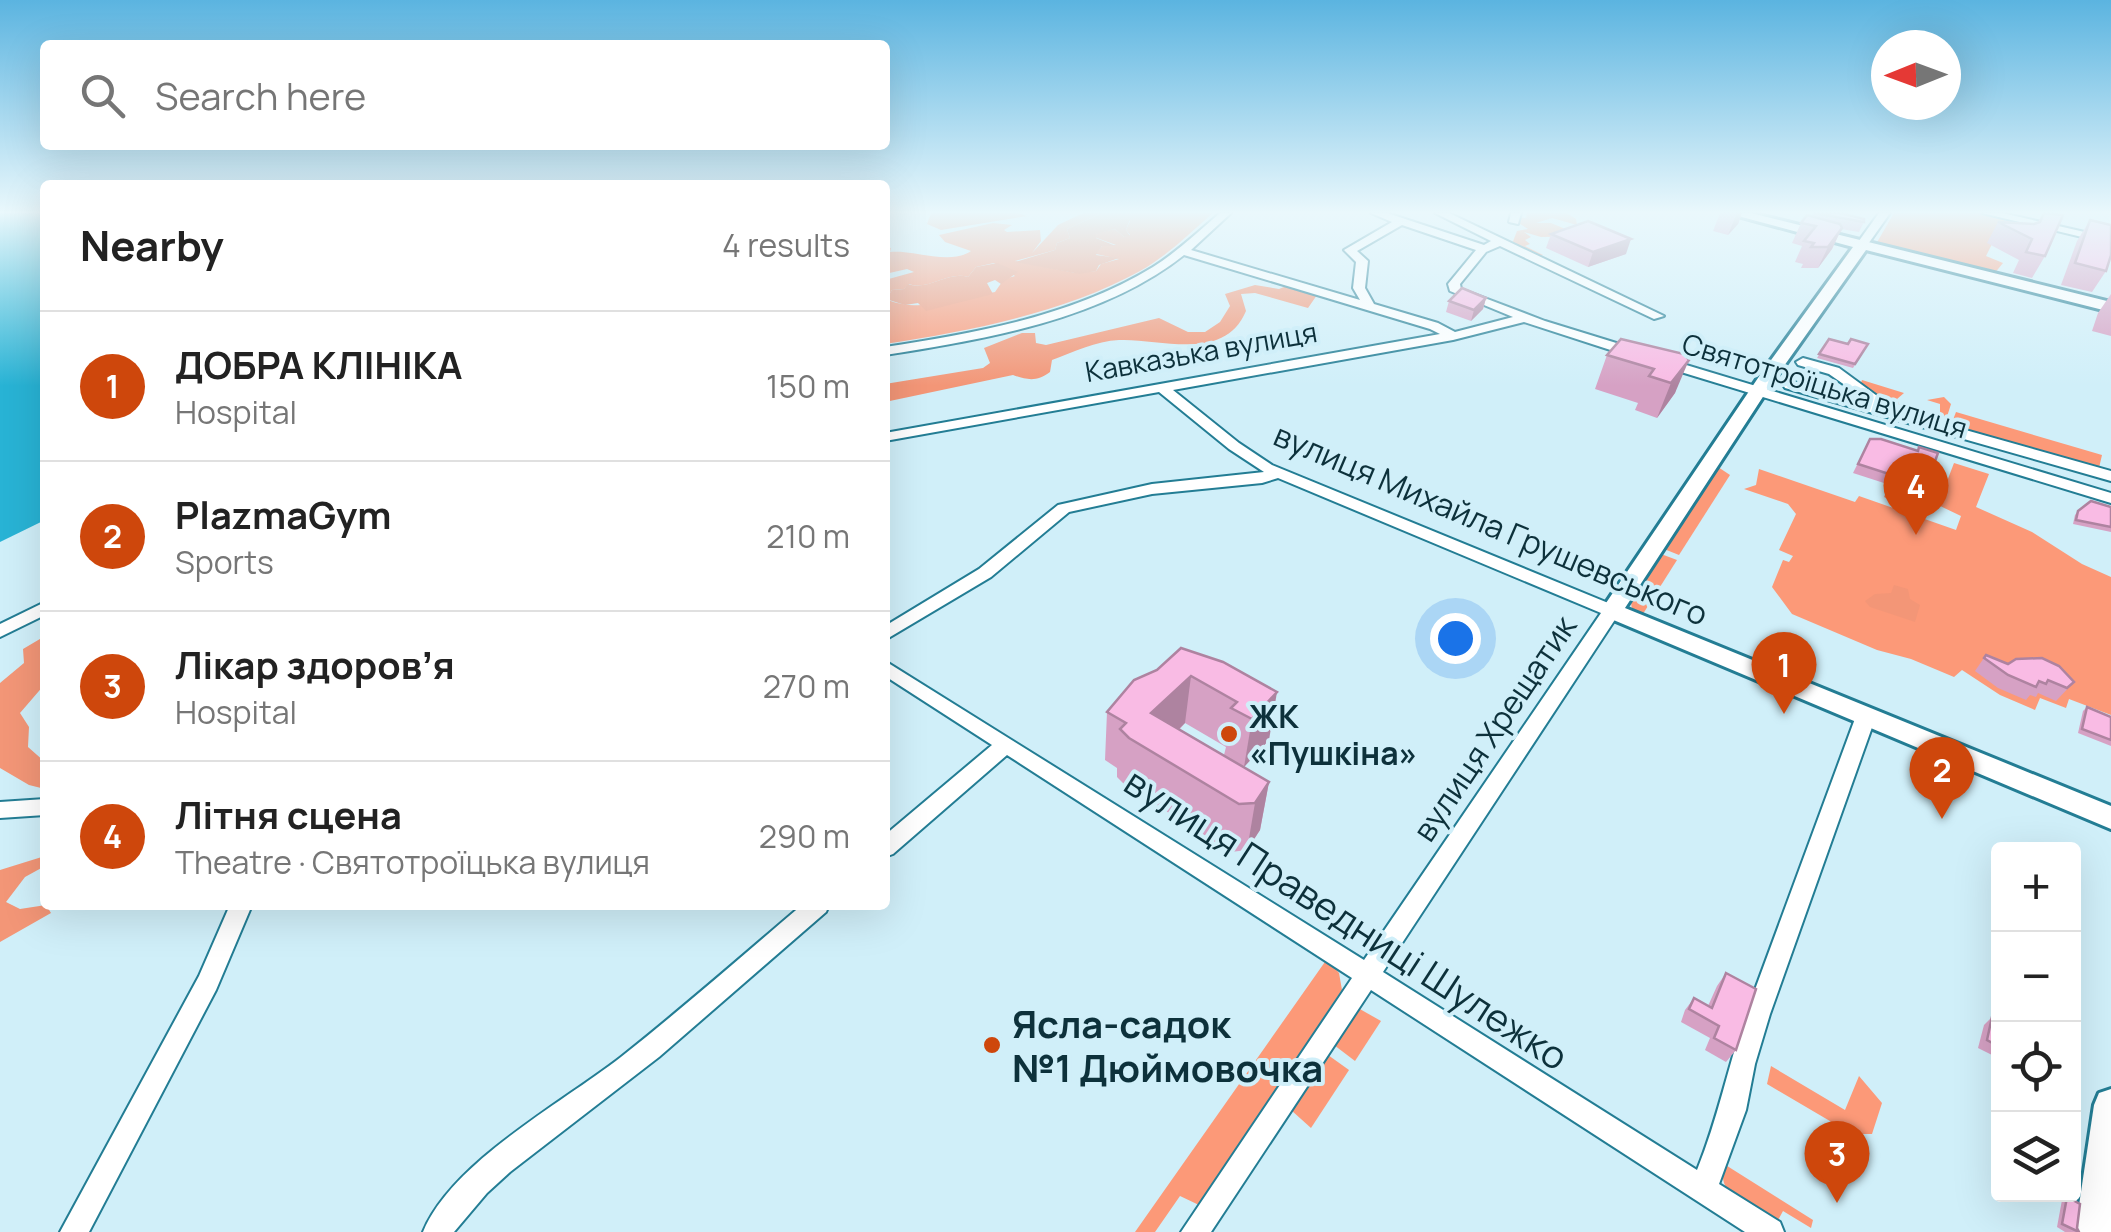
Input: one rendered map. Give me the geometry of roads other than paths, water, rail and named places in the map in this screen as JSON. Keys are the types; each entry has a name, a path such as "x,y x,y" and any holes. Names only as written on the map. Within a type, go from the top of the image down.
{"main road":[{"name":"вулиця Хрещатик","path":"1612,612 1758,391 1844,270"},
{"path":"1964,270 2111,307"},
{"name":"вулиця Михайла Грушевського","path":"1612,612 2111,818"},
{"path":"2093,1232 2111,1105"}],"street":[{"path":"890,350 967,336 1098,297 1153,270"},
{"path":"1250,270 1449,333"},
{"path":"1361,270 1359,288 1369,306"},
{"name":"Святотроїцька вулиця","path":"1467,270 1454,288 1525,318 2111,498"},
{"path":"1561,270 1658,316"},
{"name":"Кавказька вулиця","path":"890,436 1525,318"},
{"path":"1803,362 1834,371 1891,411"},
{"name":"Святотроїцька вулиця","path":"1792,382 1818,393 1820,390 2111,476"},
{"name":"вулиця Михайла Грушевського","path":"1162,388 1240,452 1278,473 1612,612"},
{"path":"890,631 985,573 1064,508 1138,491 1257,479 1278,473"},
{"path":"0,631 40,611"},
{"name":"вулиця Хрещатик","path":"1195,1232 1612,612"},
{"name":"вулиця Праведниці Шулежко","path":"890,670 1770,1232"},
{"path":"1703,1190 1732,1116 1743,1060 1866,716"},
{"path":"890,844 1006,745"},
{"path":"0,810 40,807"},
{"path":"74,1232 208,982 239,910"},
{"path":"437,1232 455,1205 500,1162 628,1066 812,910"}],"water":[{"path":"0,270 40,270 40,522 0,542"}],"place":[{"name":"Літня сцена","path":"1916,535"},
{"name":"ДОБРА КЛІНІКА","path":"1784,714"},
{"name":"ЖК «Пушкіна»","path":"1229,734"},
{"name":"PlazmaGym","path":"1942,819"},
{"name":"Ясла-садок №1 Дюймовочка","path":"992,1045"},
{"name":"Лікар здоровʼя","path":"1837,1203"}]}
